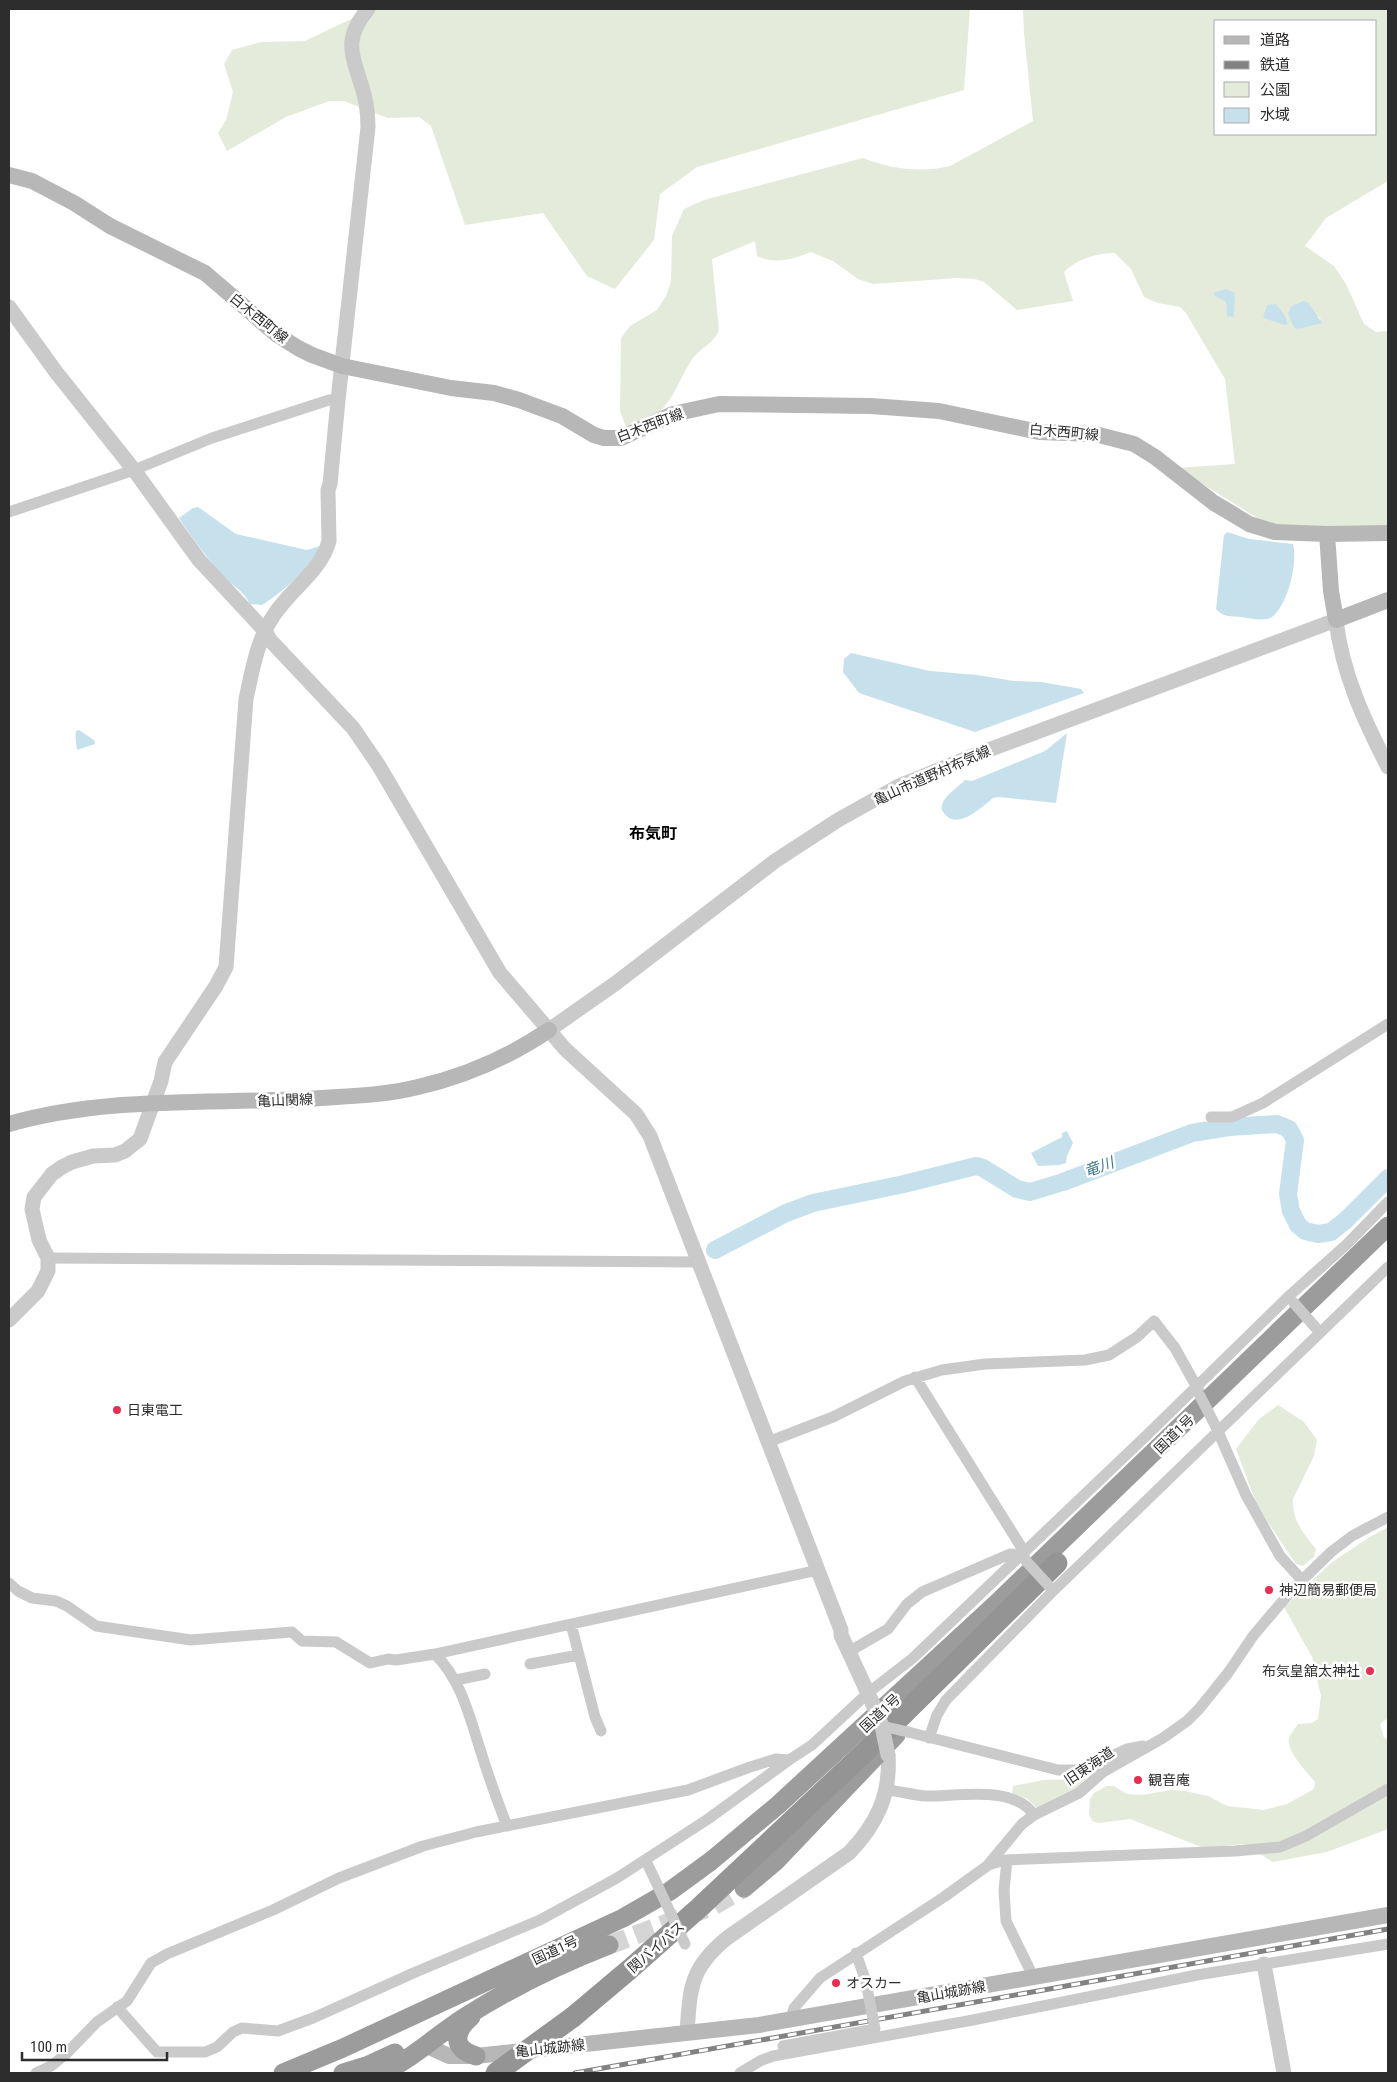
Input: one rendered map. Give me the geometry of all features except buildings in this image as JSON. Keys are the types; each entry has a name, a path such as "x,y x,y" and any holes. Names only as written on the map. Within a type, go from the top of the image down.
{"highway":[{"name":"国道1号","path":"283,2073 329,2054 556,1950 646,1905 670,1891 711,1861 778,1805 846,1744 996,1604 1388,1226"},
{"name":"国道1号","path":"744,1888 791,1846 1058,1563 1388,1243"},
{"path":"804,1808 901,1717 1058,1563"},
{"path":"804,1808 996,1604"},
{"name":"関バイパス","path":"496,2073 573,2016 665,1940 804,1808"},
{"name":"国道1号","path":"382,2073 475,2010 526,1981 609,1945"},
{"path":"343,2073 369,2065 412,2045 425,2045 424,2032 430,2016 556,1950"},
{"path":"476,2056 465,2051 461,2046 457,2035 459,2028 471,2017 526,1981"}],"main road":[{"name":"白木西町線","path":"9,175 32,181 74,203 110,226 204,273 276,334 298,348 342,366 451,388 494,393 541,407 562,416 594,435 612,439 632,434 674,414 719,404 901,407 939,411 1039,432 1095,434 1121,440 1145,450 1214,502 1250,524 1276,532 1327,534 1388,533"},
{"path":"1327,534 1331,591 1336,620 1388,600"},
{"name":"亀山関線","path":"9,1124 70,1110 153,1104 281,1101 364,1096 418,1087 468,1072 492,1062 528,1044 548,1030"},
{"name":"亀山城跡線","path":"425,2045 449,2056 476,2056 790,2020 1388,1915"}],"street":[{"path":"9,1320 38,1291 48,1271 48,1258 39,1240 32,1209 34,1197 52,1174 72,1162 93,1156 115,1155 134,1145 140,1139 145,1129 165,1062 226,968 246,699 253,668 265,631 274,615 318,563 327,549 330,524 328,490 368,127 364,93 353,64 351,40 356,25 368,9"},
{"path":"9,307 56,372 134,470 199,560 227,593 265,631 270,640 353,728 379,766 500,973 564,1049 643,1122 818,1570 841,1630 841,1635 850,1651 882,1726 888,1756 887,1790 874,1819 861,1840 849,1853 715,1948 702,1963 693,1981 687,2033"},
{"path":"9,512 134,470 212,438 328,400 338,400"},
{"path":"1336,620 1339,648 1350,683 1388,767"},
{"name":"亀山市道野村布気線","path":"548,1030 616,983 775,861 838,820 899,786 975,754 1336,620"},
{"path":"1211,1117 1232,1117 1263,1103 1388,1024"},
{"path":"117,2007 156,2052 205,2052 217,2047 228,2036 242,2028 278,2031 540,1920 647,1862 812,1745 870,1698 1024,1558 1198,1391 1388,1202"},
{"path":"48,1258 698,1262"},
{"path":"930,1738 937,1715 946,1700 1051,1588 1319,1330 1388,1267"},
{"path":"1291,1300 1319,1330"},
{"path":"768,1442 833,1417 915,1377 968,1365 1072,1361 1100,1357 1123,1347 1146,1330 1154,1321 1175,1348 1217,1428 1246,1495 1280,1556 1302,1580"},
{"path":"915,1377 1020,1544 1024,1558 1051,1588"},
{"name":"旧東海道","path":"790,2020 794,2008 820,1978 944,1897 987,1866 1022,1824 1034,1815 1078,1793 1103,1772 1140,1752 1149,1744 1171,1732 1199,1709 1282,1599 1352,1536 1388,1517"},
{"path":"850,1651 888,1629 907,1604 922,1592 1010,1554 1024,1558"},
{"path":"9,1583 18,1591 32,1598 56,1601 67,1606 96,1626 191,1640 292,1632 302,1641 336,1642 370,1663 435,1654 818,1570"},
{"path":"571,1624 595,1717 601,1731"},
{"path":"435,1654 447,1666 456,1680 467,1704 492,1786 507,1826"},
{"path":"530,1664 579,1656"},
{"path":"456,1680 485,1674"},
{"path":"882,1726 1058,1770 1071,1771 1082,1770 1127,1749 1149,1744"},
{"path":"36,2073 51,2066 65,2055 97,2022 133,1995 142,1976 152,1963 167,1954 273,1910 339,1878 423,1846 507,1826 688,1790 776,1759 789,1760"},
{"path":"987,1866 1007,1860 1236,1851 1280,1847 1306,1836 1388,1789"},
{"path":"887,1790 923,1796 976,1793 1008,1798 1028,1806 1034,1815"},
{"path":"1007,1860 1004,1890 1006,1921 1030,1970 1032,1978"},
{"path":"647,1862 685,1944"},
{"path":"760,2061 773,2056 973,2020 1197,1975 1388,1944"},
{"path":"740,2073 783,2046 875,2029 866,1982 856,1954"},
{"path":"1264,1964 1284,2073"}],"green space":[{"path":"372,9 970,9 964,90 697,167 660,194 654,240 615,289 587,276 543,213 465,225 431,126 419,117 388,118 344,101 329,101 286,117 227,151 218,133 226,120 233,92 224,64 232,50 261,42 305,41"},
{"path":"1023,9 1388,9 1388,181 1326,218 1305,246 1334,266 1346,284 1364,324 1376,332 1388,331 1388,530 1281,527 1259,519 1177,468 1235,464 1225,379 1186,313 1180,307 1158,303 1144,297 1131,269 1115,253 1101,254 1088,258 1069,267 1064,272 1073,301 1017,310 984,282 975,279 957,278 873,284 858,279 833,261 811,252 778,261 764,259 757,256 755,241 712,259 719,330 717,335 694,357 664,407 648,419 626,427 620,411 621,338 630,326 657,310 666,296 671,282 672,236 684,209 704,200 863,158 884,165 906,169 950,166 1033,121","holes":["1308,302 1315,314 1321,319 1298,329 1294,328 1288,314"]},
{"path":"1278,1405 1304,1422 1317,1440 1314,1456 1293,1499 1296,1519 1316,1549 1314,1557 1303,1566 1296,1564 1267,1521 1255,1500 1236,1449 1259,1419"},
{"path":"1388,1527 1388,1718 1380,1724 1384,1738 1388,1739 1388,1829 1327,1852 1273,1862 1244,1844 1204,1848 1130,1819 1099,1823 1092,1821 1089,1814 1090,1799 1094,1793 1107,1786 1114,1786 1127,1794 1142,1795 1171,1790 1185,1791 1208,1796 1227,1806 1264,1810 1287,1804 1314,1789 1315,1782 1294,1755 1289,1738 1298,1724 1312,1723 1318,1719 1321,1696 1312,1657 1284,1607 1331,1563"},
{"path":"1086,1779 1088,1781 1066,1796 1037,1808 1027,1799 1012,1793 1013,1786 1043,1780"}],"water":[{"path":"1226,289 1235,293 1234,317 1227,316 1226,303 1214,295 1215,292"},
{"path":"1304,301 1308,302 1322,323 1298,329 1294,328 1288,314 1291,306"},
{"path":"1276,304 1285,316 1288,324 1285,325 1263,318 1267,305"},
{"path":"198,507 236,534 307,550 320,546 310,563 288,586 262,605 250,604 241,592 212,563 179,518 193,508"},
{"path":"1227,532 1249,539 1293,544 1294,561 1290,583 1283,603 1272,617 1261,619 1230,616 1224,615 1216,609 1224,535"},
{"path":"851,653 930,671 977,675 1014,681 1041,682 1081,689 1084,693 975,732 859,693 843,672 844,659"},
{"path":"79,730 94,740 95,744 77,750 76,731"},
{"path":"1067,733 1056,803 999,797 993,798 976,812 962,819 955,820 949,818 943,812 942,803 965,780 972,781 1045,751"},
{"path":"1067,1131 1073,1143 1066,1163 1038,1166 1031,1153 1062,1137 1062,1133"}],"waterway":[{"name":"竜川","path":"715,1250 786,1213 813,1203 904,1184 976,1166 983,1168 1017,1189 1030,1192 1063,1182 1192,1133 1229,1127 1277,1124 1289,1129 1295,1140 1288,1194 1291,1211 1298,1225 1305,1231 1318,1234 1331,1232 1346,1220 1388,1178"}],"tunnel":[{"path":"609,1945 713,1906 744,1888"}],"railway":[{"path":"575,2073 1388,1929"}],"place":[{"name":"日東電工","path":"117,1410"},
{"name":"神辺簡易郵便局","path":"1269,1590"},
{"name":"布気皇舘太神社","path":"1370,1671"},
{"name":"観音庵","path":"1138,1780"},
{"name":"オスカー","path":"836,1983"}],"district":[{"name":"布気町","path":"653,833"}]}
